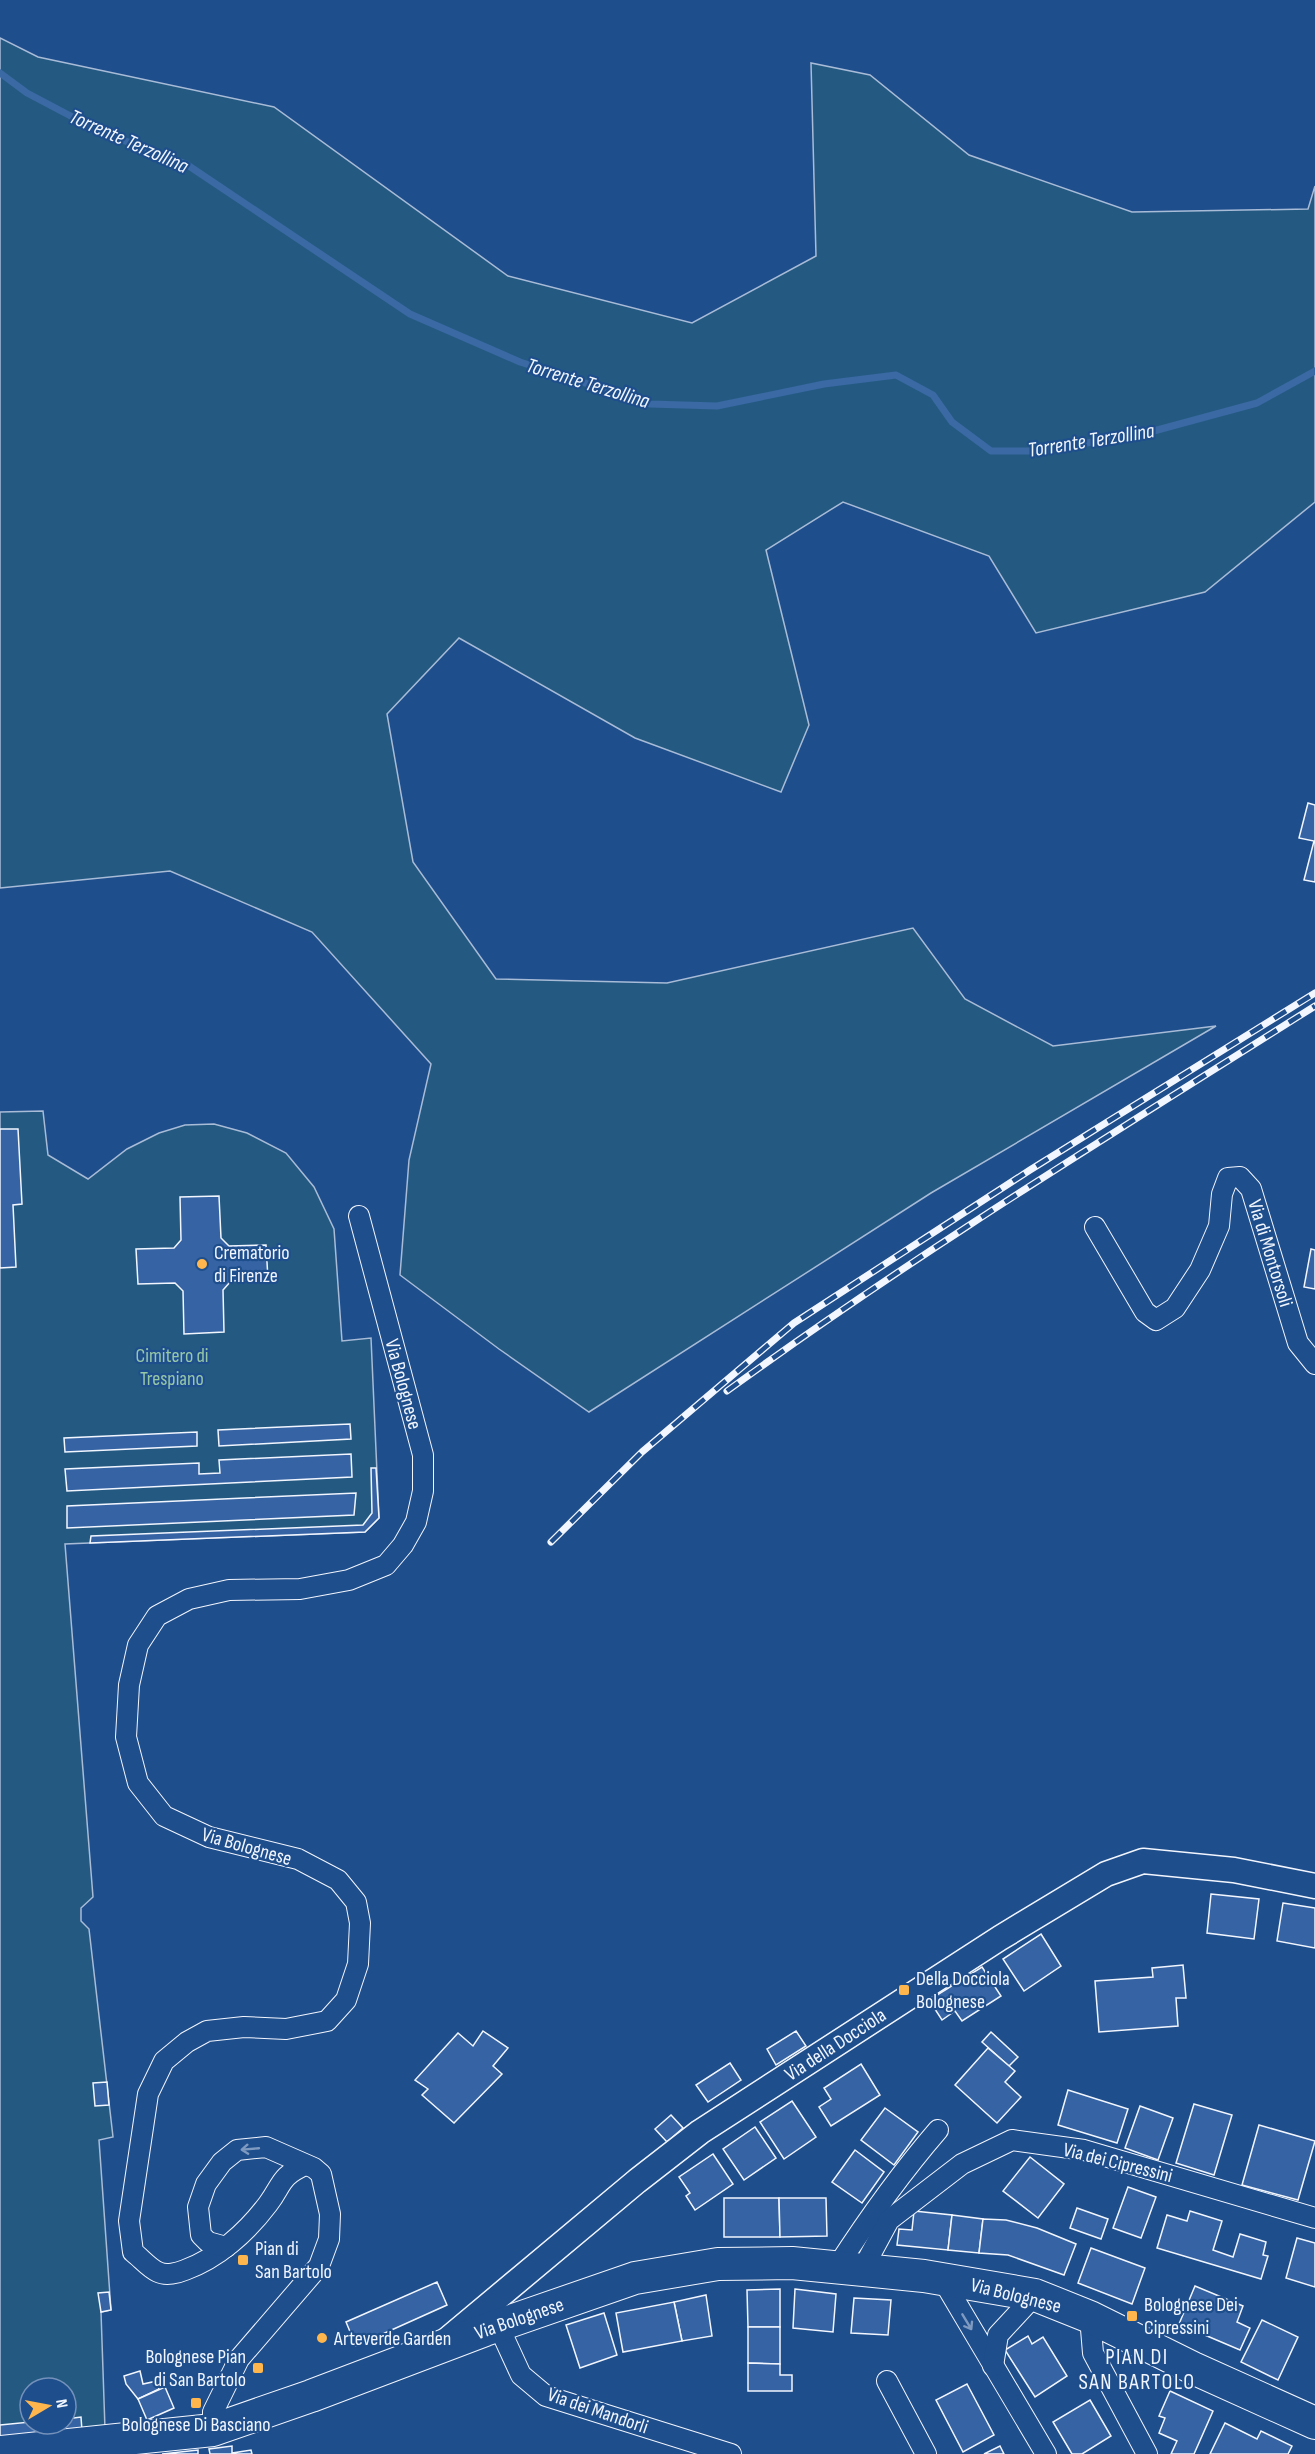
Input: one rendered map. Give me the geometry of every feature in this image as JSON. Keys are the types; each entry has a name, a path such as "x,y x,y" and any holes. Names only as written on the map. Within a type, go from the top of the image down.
{"main road":[{"name":"Via Bolognese","path":"0,2452 33,2452 213,2430 311,2396 498,2325 635,2278 718,2264 792,2263 850,2268 941,2277 1035,2295 1090,2317 1193,2368 1315,2422"}],"street":[{"name":"Via di Montorsoli","path":"1095,1227 1145,1312 1156,1320 1175,1308 1200,1269 1219,1226 1222,1194 1228,1178 1240,1177 1251,1189 1298,1343 1315,1364"},
{"name":"Via Bolognese","path":"304,2164 291,2171 280,2181 269,2202 253,2222 226,2247 198,2266 177,2274 159,2274 133,2252 129,2222 148,2094 164,2061 187,2042 207,2031 244,2027 286,2029 327,2022 346,2000 358,1964 360,1923 356,1902 338,1880 298,1859 209,1837 164,1816 138,1783 126,1737 129,1685 138,1645 157,1616 189,1599 229,1590 300,1589 349,1580 386,1564 404,1545 416,1522 423,1491 423,1455 359,1216"},
{"name":"Via della Docciola","path":"440,2346 637,2181 700,2133 1000,1938 1106,1874 1143,1861 1234,1870 1315,1886"},
{"path":"850,2268 872,2213 938,2130"},
{"name":"Via dei Cipressini","path":"850,2268 889,2220 962,2164 1012,2140 1084,2150 1315,2218"},
{"path":"213,2430 213,2412 239,2359 319,2266 329,2239 330,2214 321,2174 314,2168 266,2147 237,2150 222,2162 206,2184 198,2207 201,2235 208,2242 226,2247"},
{"path":"941,2277 1046,2454"},
{"path":"993,2366 998,2335 1035,2295"},
{"path":"1090,2317 1093,2353 1147,2454"},
{"name":"Via dei Mandorli","path":"498,2325 521,2375 546,2396 731,2454"},
{"path":"886,2381 926,2454"}],"green space":[{"path":"0,38 38,57 274,107 508,276 692,323 816,256 811,63 870,75 969,155 1132,212 1308,209 1315,186 1315,502 1205,592 1036,633 989,556 843,502 766,550 809,725 781,792 635,738 459,638 387,714 413,862 496,979 667,983 913,928 965,999 1053,1046 1216,1026 931,1193 589,1412 499,1349 400,1275 409,1160 431,1064 312,932 170,871 0,888"},
{"name":"Cimitero di Trespiano","path":"43,1111 48,1155 88,1179 127,1149 159,1133 185,1125 214,1124 247,1133 286,1153 314,1187 334,1229 342,1341 371,1338 379,1518 365,1532 65,1544 93,1897 81,1908 81,1921 89,1929 113,2137 99,2140 111,2310 101,2312 105,2429 78,2431 78,2376 18,2376 18,2436 0,2437 0,1112"}],"building":[{"path":"1308,803 1315,805 1315,882 1304,880 1314,841 1299,838"},
{"path":"0,1129 18,1129 22,1204 13,1205 16,1267 0,1268"},
{"name":"Crematorio di Firenze","path":"219,1196 221,1238 229,1246 266,1245 268,1279 231,1281 223,1290 224,1332 184,1334 183,1291 175,1283 138,1284 136,1249 174,1248 181,1240 180,1197"},
{"path":"1311,1249 1315,1250 1315,1289 1304,1287"},
{"path":"350,1424 351,1439 219,1446 218,1430"},
{"path":"197,1432 197,1446 65,1452 64,1438"},
{"path":"351,1454 352,1477 67,1491 65,1469 199,1463 199,1474 220,1473 219,1460"},
{"path":"371,1468 376,1468 379,1518 365,1532 90,1543 91,1536 363,1525 372,1513"},
{"path":"356,1493 354,1515 67,1528 67,1506"},
{"path":"1211,1894 1259,1899 1254,1939 1207,1933"},
{"path":"1283,1903 1315,1908 1315,1948 1277,1941"},
{"path":"1041,1934 1061,1966 1024,1991 1003,1959"},
{"path":"1183,1965 1186,1998 1176,1998 1178,2026 1099,2032 1095,1981 1153,1977 1152,1968"},
{"path":"982,1967 1001,1996 962,2021 955,2011 942,2020 929,2000"},
{"path":"483,2031 508,2048 493,2066 502,2074 454,2123 422,2095 428,2089 415,2080 458,2033 473,2046"},
{"path":"796,2031 806,2046 776,2065 767,2049"},
{"path":"991,2032 1018,2057 1009,2066 982,2042"},
{"path":"988,2048 1015,2071 1005,2082 1021,2097 997,2123 955,2085"},
{"path":"730,2063 741,2080 708,2102 696,2085"},
{"path":"861,2064 880,2095 831,2126 819,2107 831,2099 824,2088"},
{"path":"107,2082 109,2105 95,2106 93,2083"},
{"path":"1068,2090 1128,2109 1117,2143 1058,2125"},
{"path":"792,2101 816,2137 784,2159 760,2122"},
{"path":"1194,2104 1232,2115 1214,2175 1176,2163"},
{"path":"1140,2106 1173,2118 1158,2160 1125,2148"},
{"path":"885,2108 918,2132 894,2165 861,2140"},
{"path":"671,2115 683,2128 667,2142 655,2129"},
{"path":"1259,2125 1315,2141 1298,2200 1242,2185"},
{"path":"755,2127 776,2158 744,2180 723,2149"},
{"path":"855,2150 884,2172 862,2203 832,2182"},
{"path":"713,2154 733,2184 695,2210 686,2196 690,2193 679,2177"},
{"path":"1030,2157 1064,2184 1038,2218 1003,2191"},
{"path":"1128,2187 1156,2197 1141,2238 1113,2228"},
{"path":"724,2198 779,2198 780,2237 724,2237"},
{"path":"779,2198 826,2198 827,2236 780,2237"},
{"path":"1077,2208 1108,2219 1101,2239 1070,2228"},
{"path":"914,2211 952,2215 948,2250 897,2245 899,2229 912,2230"},
{"path":"1190,2211 1222,2221 1213,2250 1233,2257 1240,2234 1266,2242 1263,2255 1268,2256 1261,2279 1157,2248 1167,2215 1187,2221"},
{"path":"952,2215 983,2219 979,2253 948,2250"},
{"path":"983,2219 1006,2220 1037,2228 1076,2244 1064,2275 1008,2255 979,2253"},
{"path":"1297,2238 1315,2243 1315,2287 1286,2278"},
{"path":"1091,2248 1145,2268 1132,2304 1078,2283"},
{"path":"437,2282 447,2305 356,2346 346,2322"},
{"path":"1195,2286 1243,2306 1237,2322 1250,2328 1240,2350 1179,2324"},
{"path":"780,2289 780,2327 748,2327 747,2290"},
{"path":"795,2289 836,2294 833,2332 793,2328"},
{"path":"109,2292 111,2310 101,2312 98,2293"},
{"path":"706,2295 712,2336 682,2341 674,2302"},
{"path":"854,2298 891,2300 888,2335 851,2333"},
{"path":"674,2302 682,2341 623,2352 616,2313"},
{"path":"604,2313 617,2355 580,2368 566,2325"},
{"path":"1262,2320 1298,2337 1278,2380 1241,2362"},
{"path":"748,2327 780,2327 780,2364 748,2363"},
{"path":"1028,2336 1032,2344 1043,2337 1067,2376 1035,2397 1005,2350"},
{"path":"748,2363 780,2364 780,2375 792,2375 792,2391 748,2391"},
{"path":"140,2371 143,2384 157,2381 159,2389 138,2399 126,2384 124,2376"},
{"path":"967,2384 994,2435 963,2452 936,2400"},
{"path":"165,2387 174,2408 147,2420 138,2399"},
{"path":"1170,2391 1213,2411 1194,2454 1171,2454 1177,2441 1159,2433 1165,2418 1159,2416"},
{"path":"1090,2400 1111,2436 1082,2454 1072,2454 1053,2422"},
{"path":"78,2417 81,2417 82,2431 78,2431"},
{"path":"18,2423 18,2436 0,2437 0,2425"},
{"path":"1225,2423 1257,2439 1261,2431 1292,2446 1288,2454 1210,2454"},
{"path":"232,2446 232,2453 251,2450 252,2454 210,2454 209,2449"},
{"path":"1000,2446 1004,2454 984,2454"},
{"path":"198,2450 198,2454 162,2454"}],"waterway":[{"name":"Torrente Terzollina","path":"0,73 27,93 99,131 186,164 410,314 520,362 650,404 717,406 824,384 896,375 933,395 952,422 991,451 1041,451 1150,432 1257,403 1315,371"}],"railway":[{"path":"551,1542 642,1452 794,1323 1030,1170 1315,993"},
{"path":"727,1391 944,1241 1315,1006"}],"place":[{"name":"Crematorio di Firenze","path":"202,1264"},
{"name":"Della Docciola Bolognese","path":"904,1990"},
{"name":"Pian di San Bartolo","path":"243,2260"},
{"name":"Bolognese Dei Cipressini","path":"1132,2316"},
{"name":"Arteverde Garden","path":"322,2338"},
{"name":"Bolognese Pian di San Bartolo","path":"258,2368"},
{"name":"Bolognese Di Basciano","path":"196,2403"}],"district":[{"name":"PIAN DI SAN BARTOLO","path":"1137,2368"}]}
